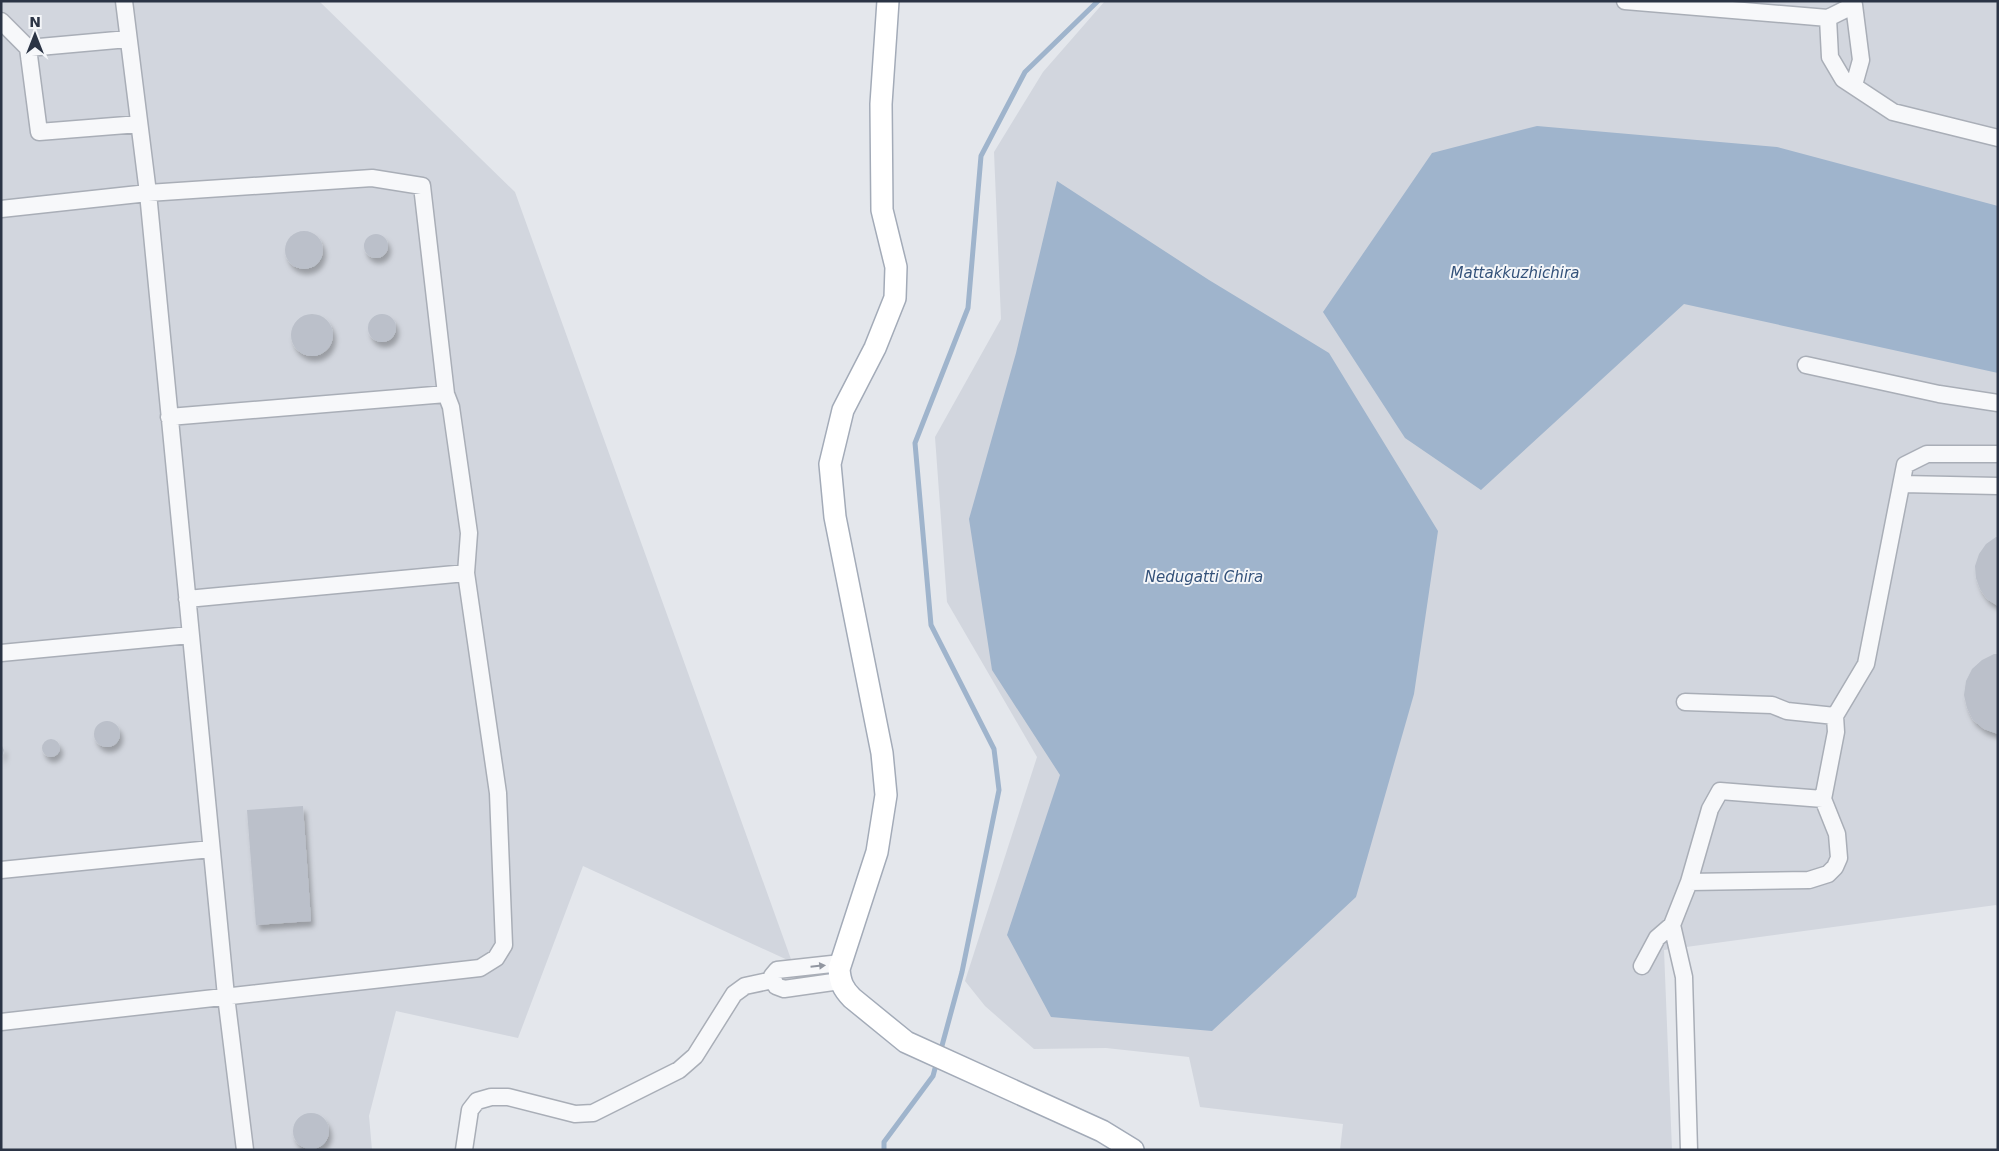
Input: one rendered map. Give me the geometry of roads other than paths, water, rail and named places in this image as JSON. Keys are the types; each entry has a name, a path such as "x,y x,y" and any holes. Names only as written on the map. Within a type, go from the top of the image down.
{"main road":[{"path":"888,1 881,104 882,210 896,267 895,298 876,348 843,410 830,464 835,516 882,753 886,795 877,852 840,972 844,991 898,1035 928,1052 1102,1131 1133,1150"}],"lane":[{"path":"124,1 148,193 211,849 226,996 245,1150"},
{"path":"1625,1 1828,18 1854,3 1861,60 1854,85"},
{"path":"1828,18 1830,57 1844,79 1893,112 1998,138"},
{"path":"1,21 28,48 39,132 139,124"},
{"path":"28,48 128,39"},
{"path":"1,209 148,193 372,178 422,186 446,394 451,407 469,533 466,573 498,793 504,946 496,958 480,968 1,1022"},
{"path":"1806,365 1939,394 1998,402"},
{"path":"169,417 446,394"},
{"path":"1690,882 1809,880 1828,874 1839,858 1837,834 1822,799 1836,732 1834,716 1866,664 1905,465 1927,454 1998,454"},
{"path":"1902,484 1998,486"},
{"path":"187,599 466,573"},
{"path":"1,653 190,635"},
{"path":"1685,702 1772,705 1787,711 1834,716"},
{"path":"1642,966 1657,938 1672,925 1690,882 1710,809 1720,791 1822,799"},
{"path":"1,870 211,849"},
{"path":"1672,925 1684,977 1689,1150"},
{"path":"464,1150 470,1110 477,1101 492,1097 508,1098 575,1114 592,1113 680,1070 695,1056 734,994 745,986 773,980 772,976 778,970 840,972"}],"water":[{"name":"Mattakkuzhichira","path":"1537,126 1777,147 1998,206 1998,373 1684,304 1481,490 1405,438 1323,312 1432,153"},
{"name":"Nedugatti Chira","path":"1057,181 1209,280 1329,353 1438,531 1414,694 1356,897 1212,1031 1051,1017 1007,935 1060,775 992,670 969,519 1016,353"}],"waterway":[{"path":"940,1053 962,972 999,790 994,749 931,625 915,443 968,308 981,156 1025,72 1098,1"},
{"path":"884,1150 884,1142 933,1076 937,1061"}]}
